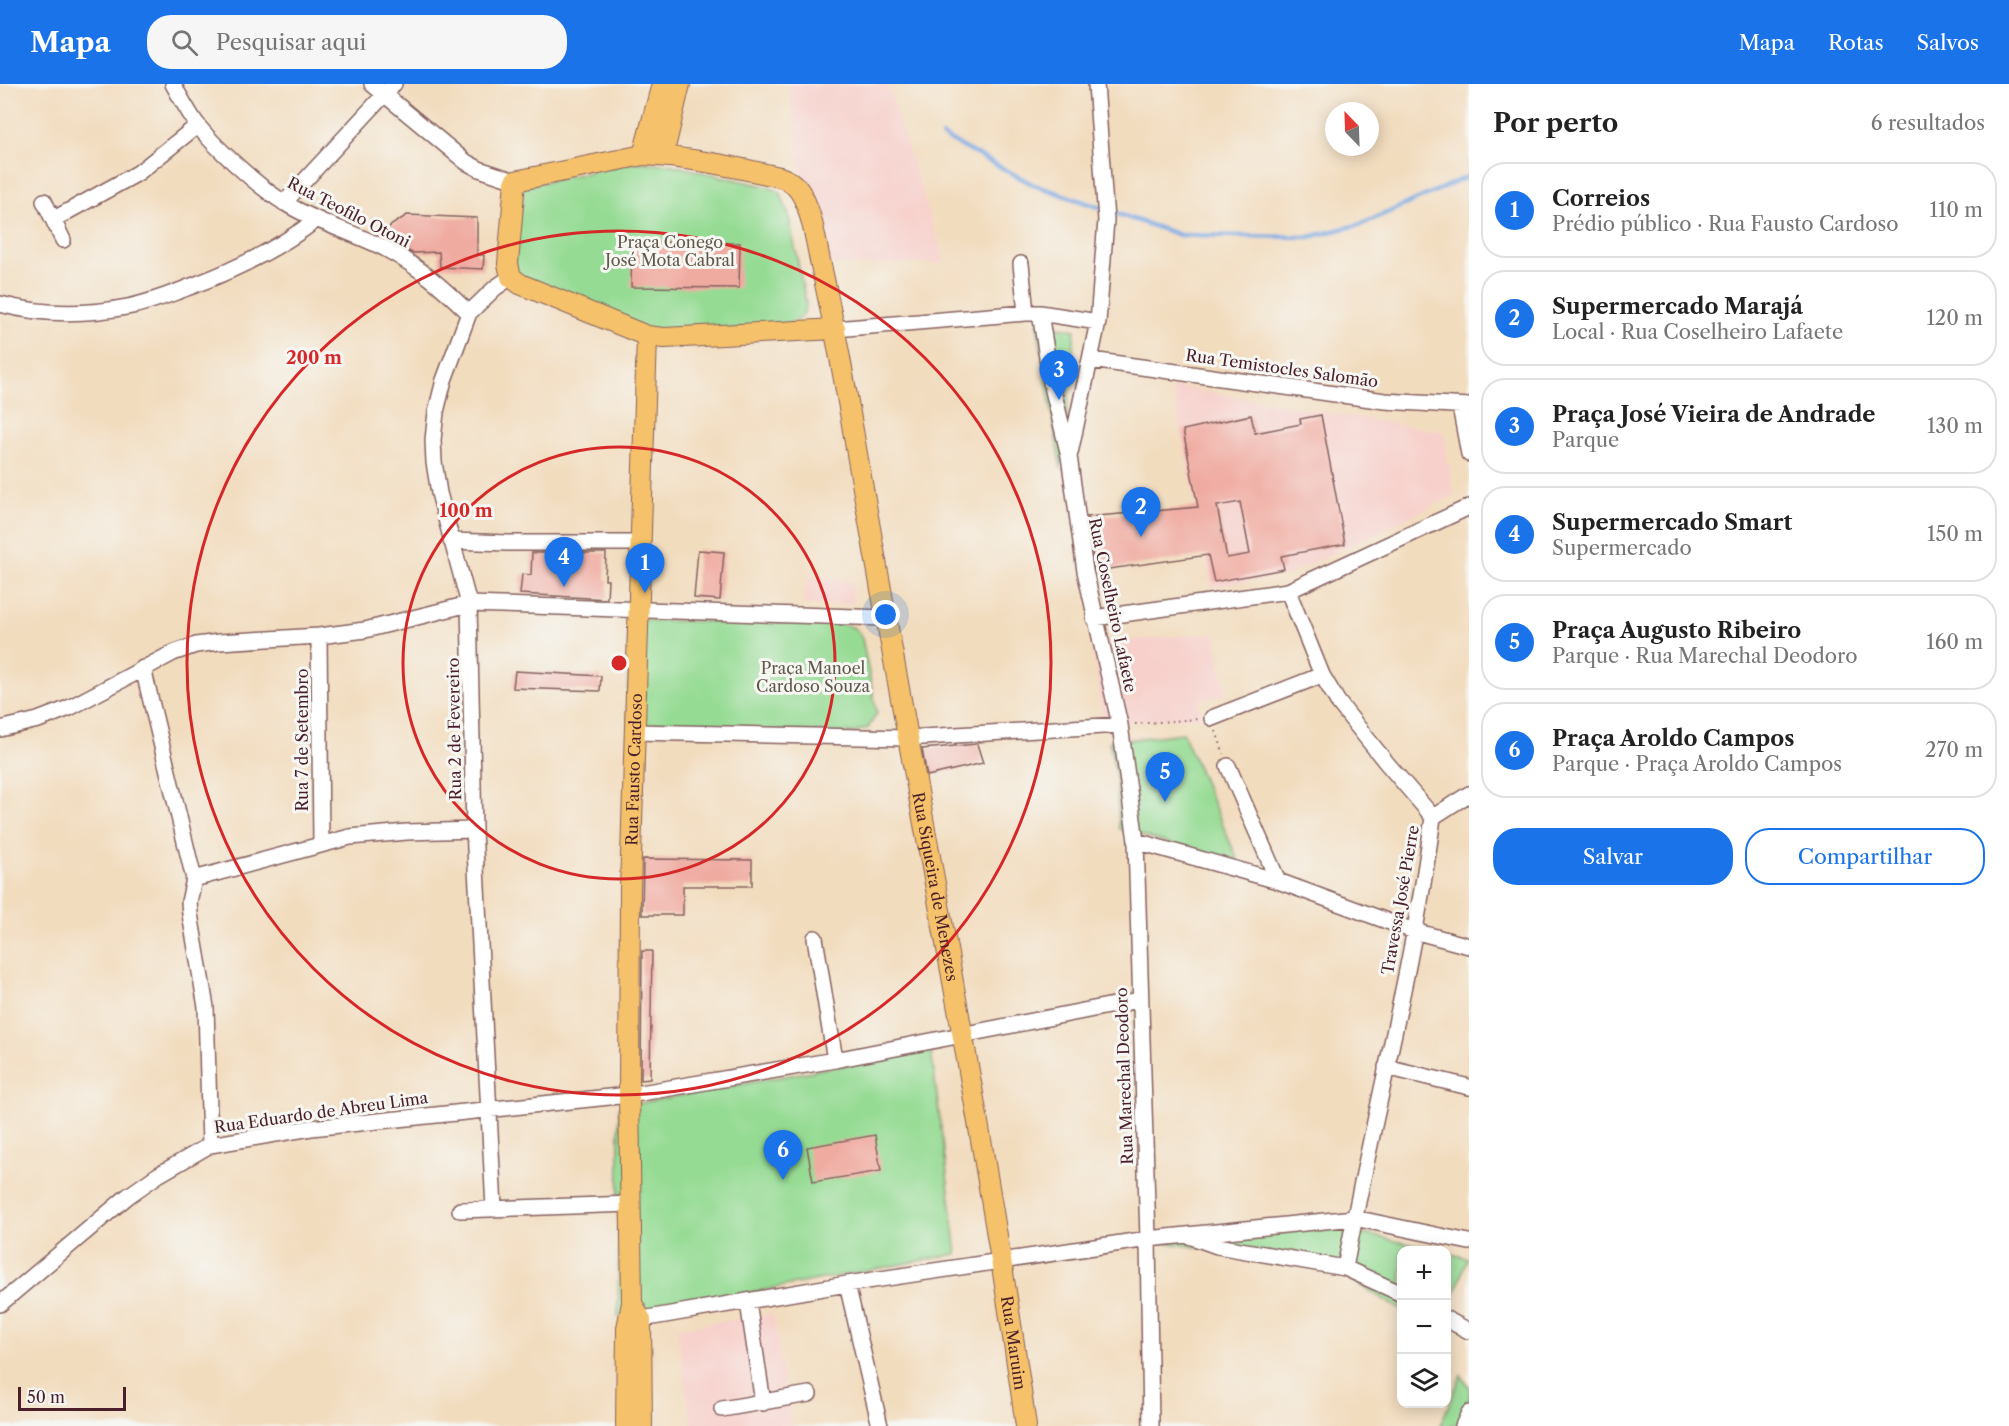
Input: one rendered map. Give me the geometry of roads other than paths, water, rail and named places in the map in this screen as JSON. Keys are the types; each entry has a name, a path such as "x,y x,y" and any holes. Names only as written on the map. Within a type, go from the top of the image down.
{"main road":[{"path":"643,155 662,84"},
{"path":"663,156 680,84"},
{"path":"835,329 664,338 647,336 520,284 511,277 508,264 515,181 643,155 725,165 788,179 795,185 806,205 835,329 907,738"},
{"name":"Rua Fausto Cardoso","path":"634,1315 628,1095 630,889 647,336"},
{"name":"Rua Siqueira de Menezes","path":"907,738 1001,1260"},
{"name":"Rua Maruim","path":"1001,1260 1026,1426"},
{"path":"626,1426 634,1315"},
{"path":"634,1315 642,1426"}],"street":[{"name":"Rua Teofilo Otoni","path":"172,84 198,125 230,159 284,203 407,261 432,278 469,313"},
{"path":"1070,456 1098,322 1106,220 1095,84"},
{"path":"284,203 383,88 466,162 479,169 515,181"},
{"path":"54,219 138,173 198,125"},
{"path":"44,201 63,240"},
{"path":"0,304 23,311 51,313 128,307 250,262 290,240 316,220"},
{"path":"1021,264 1070,456"},
{"name":"Rua 2 de Fevereiro","path":"494,1208 474,830 469,604 439,493 433,440 436,412 444,380 469,313 495,288 511,277"},
{"path":"835,329 1033,313 1098,322"},
{"name":"Rua Temistocles Salomão","path":"1091,360 1385,400 1464,406"},
{"path":"1464,406 1469,454"},
{"name":"Rua Coselheiro Lafaete","path":"1070,456 1084,571 1120,725"},
{"path":"1094,618 1288,591 1469,507"},
{"path":"451,541 640,543"},
{"name":"Travessa José Pierre","path":"1288,591 1322,675 1345,710 1433,817 1414,931 1345,1268"},
{"path":"0,729 38,720 69,708 173,653 196,645 319,636 365,630 469,604 885,618"},
{"name":"Rua 7 de Setembro","path":"319,636 321,844"},
{"path":"143,668 194,879 189,902 206,1007 210,1145"},
{"path":"1212,718 1322,675"},
{"path":"634,732 907,738 1120,725"},
{"name":"Rua Marechal Deodoro","path":"1120,725 1136,841 1151,1426"},
{"path":"1228,766 1278,881"},
{"path":"1433,817 1469,794"},
{"path":"194,879 321,844 376,834 474,830"},
{"path":"1136,841 1278,881 1414,931 1469,946"},
{"path":"815,938 835,1060"},
{"name":"Rua Eduardo de Abreu Lima","path":"0,1304 128,1197 158,1175 210,1145 311,1128 628,1095 835,1060 1139,1000"},
{"path":"1386,1067 1469,1087"},
{"path":"460,1210 631,1204"},
{"path":"634,1315 748,1302 847,1284 1148,1239 1354,1218 1469,1242"},
{"path":"1188,1235 1198,1241 1217,1246 1345,1268 1397,1292"},
{"path":"847,1284 879,1426"},
{"path":"748,1302 763,1403"},
{"path":"1451,1322 1469,1331"},
{"path":"722,1409 809,1394"},
{"path":"1463,1426 1469,1413"}],"waterway":[{"path":"942,136 1034,185 1101,208"},
{"path":"1109,211 1180,235 1309,237 1362,224 1469,176"}],"place":[{"name":"Praça José Vieira de Andrade","path":"1059,400"},
{"name":"Supermercado Marajá","path":"1141,537"},
{"name":"Supermercado Smart","path":"564,587"},
{"name":"Correios","path":"645,593"},
{"name":"Praça Augusto Ribeiro","path":"1165,802"},
{"name":"Praça Aroldo Campos","path":"783,1180"}],"park label":[{"name":"Praça Conego José Mota Cabral","path":"670,251"},
{"name":"Praça Manoel Cardoso Souza","path":"813,677"}]}
